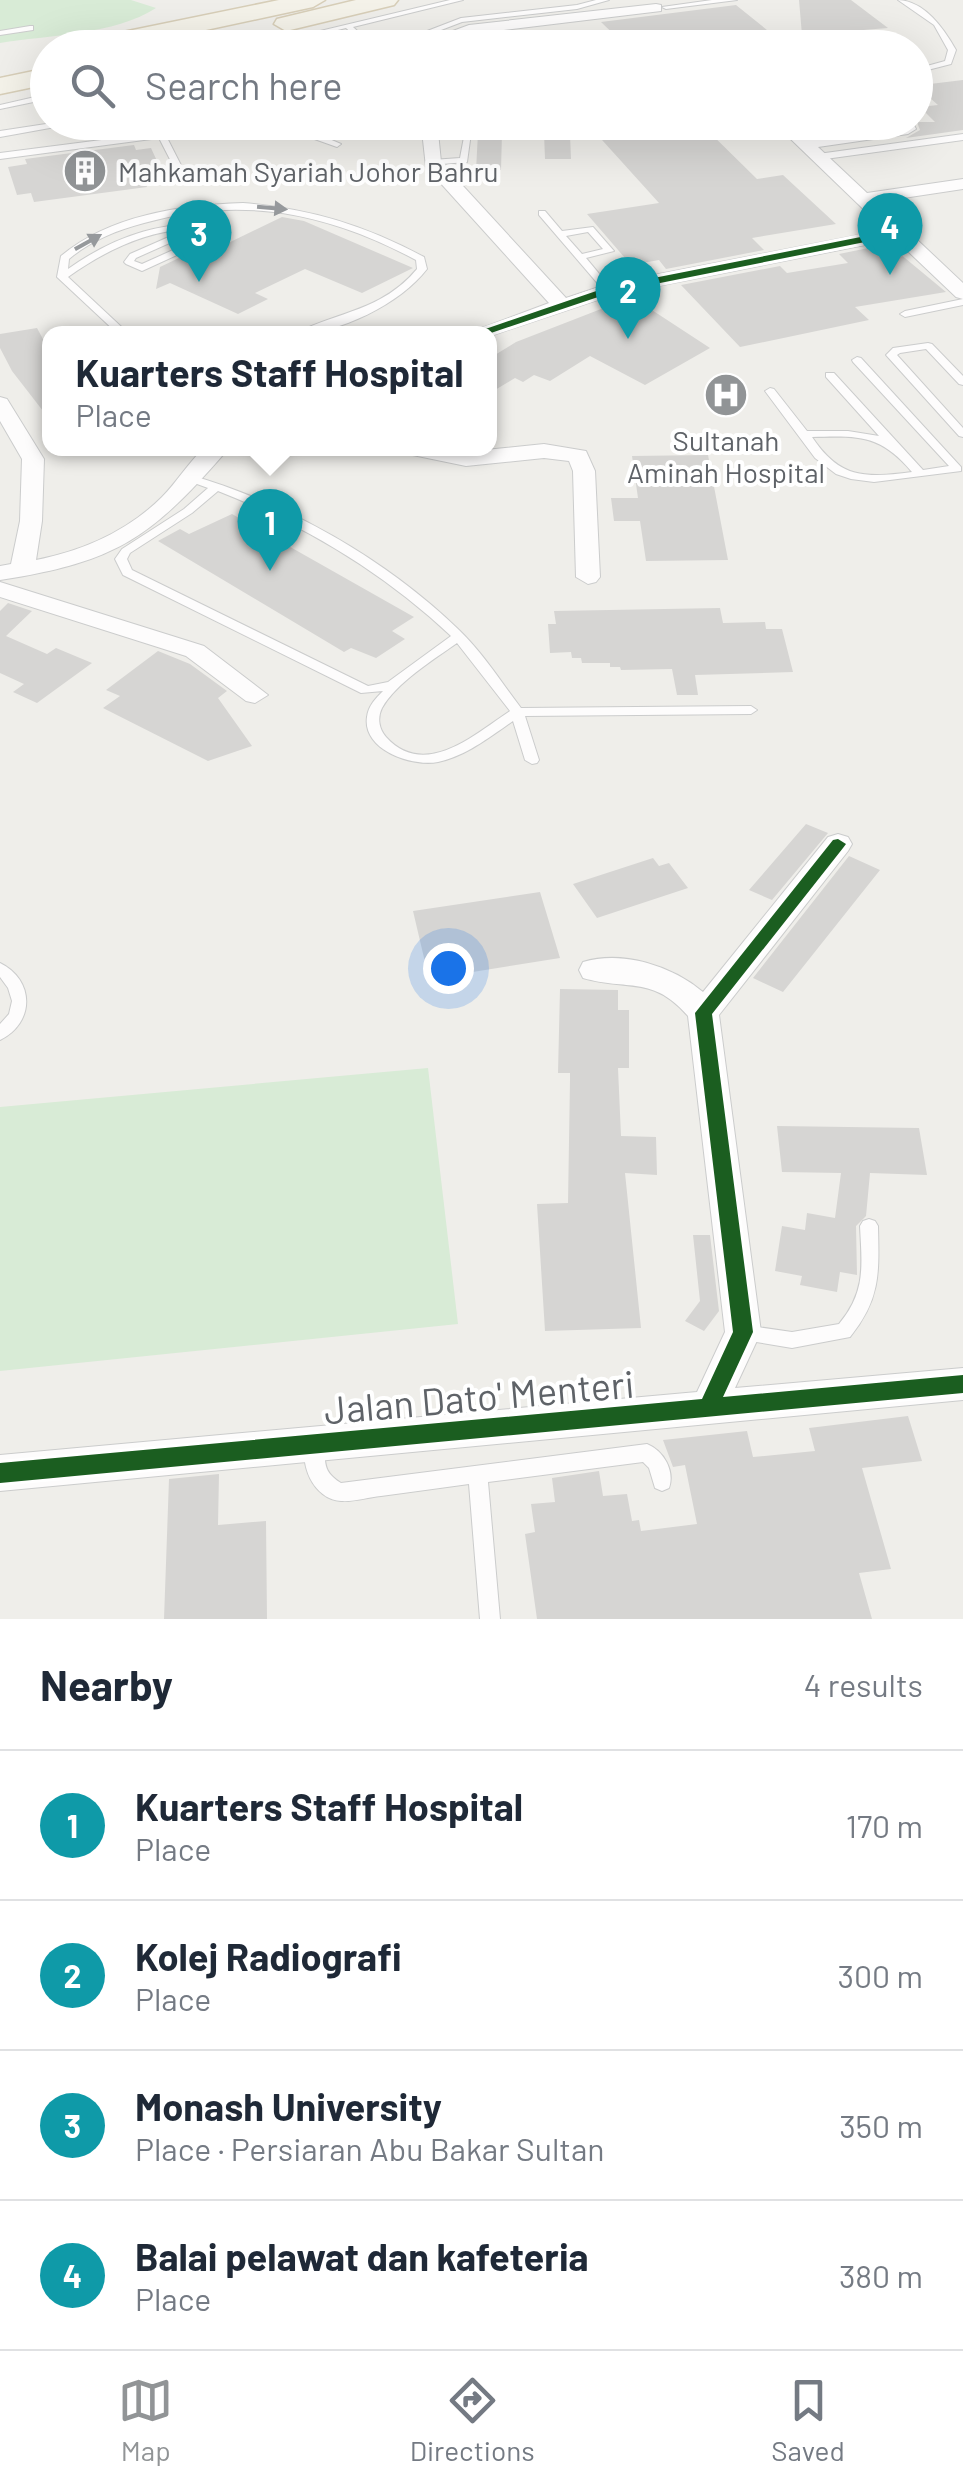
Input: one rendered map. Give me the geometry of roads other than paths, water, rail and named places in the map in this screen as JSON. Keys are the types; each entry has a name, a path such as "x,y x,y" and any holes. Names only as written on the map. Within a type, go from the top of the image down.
{"main road":[{"path":"170,30 313,0"},
{"path":"277,30 387,8"},
{"path":"0,63 30,57"},
{"path":"0,86 30,90"}],"street":[{"path":"469,30 654,5"},
{"path":"430,140 432,162 560,303"},
{"path":"799,140 963,292"},
{"path":"866,204 963,184"},
{"path":"866,204 963,195"},
{"path":"497,326 608,290 896,233"},
{"path":"0,404 33,459 31,521 22,570"},
{"path":"497,455 544,451 578,456 584,471 588,576"},
{"path":"22,570 104,546 136,530 169,502 208,456"},
{"path":"455,456 488,456"},
{"path":"22,570 48,580 46,600"},
{"path":"0,589 46,600 133,634 196,651 255,696"},
{"path":"702,1013 838,844"},
{"path":"594,970 644,971 690,995 702,1013 743,1332 708,1408"},
{"name":"Jalan Dato' Menteri","path":"0,1474 963,1384"}],"lane":[{"path":"324,30 387,8 420,8 457,0 470,19"},
{"path":"497,0 510,14"},
{"path":"532,0 544,10"},
{"path":"569,0 578,8"},
{"path":"434,30 470,19 578,8 605,0"},
{"path":"654,5 690,8 733,0"},
{"path":"902,0 938,24 952,50 948,62 933,66"},
{"path":"387,8 403,30"},
{"path":"420,8 444,25"},
{"path":"347,25 353,30"},
{"path":"0,33 30,28"},
{"path":"0,107 30,97"},
{"path":"0,134 30,129"},
{"path":"933,137 963,137"},
{"path":"0,156 117,140"},
{"path":"164,140 183,177"},
{"path":"326,140 337,144"},
{"path":"432,162 464,160 467,140"},
{"path":"62,277 64,258 84,240 156,214 217,207 274,206 304,212 354,229 421,260 422,269 415,280 394,296 318,326"},
{"path":"542,213 608,290"},
{"path":"62,277 84,260 126,240 200,226 222,232 142,268 129,262 132,256 200,226"},
{"path":"560,234 590,228 609,251 580,257"},
{"path":"62,277 115,326"},
{"path":"906,314 963,302"},
{"path":"963,382 928,346 897,350 891,355 963,434"},
{"path":"858,360 959,469"},
{"path":"830,375 920,474"},
{"path":"770,391 829,466 880,480 959,469"},
{"path":"804,434 849,434 893,446"},
{"path":"190,478 217,486 371,565 421,601 458,636 517,712 532,760"},
{"path":"217,486 188,511 126,550 121,559 127,572 353,686 392,686 458,636"},
{"path":"403,676 374,710 372,722 378,736 420,760 457,750 517,712 751,710"},
{"path":"0,968 17,983 22,994 13,1022 0,1034"},
{"path":"743,1332 792,1340 844,1331 867,1303 869,1226"},
{"path":"314,1444 318,1475 326,1485 340,1492 647,1453 658,1464 662,1482"},
{"path":"478,1475 490,1619"}],"place":[{"name":"Mahkamah Syariah Johor Bahru","path":"85,171"},
{"name":"Balai pelawat dan kafeteria","path":"890,275"},
{"name":"Monash University","path":"199,282"},
{"name":"Kolej Radiografi","path":"628,339"},
{"name":"Sultanah Aminah Hospital","path":"726,395"},
{"name":"Kuarters Staff Hospital","path":"270,571"}]}
